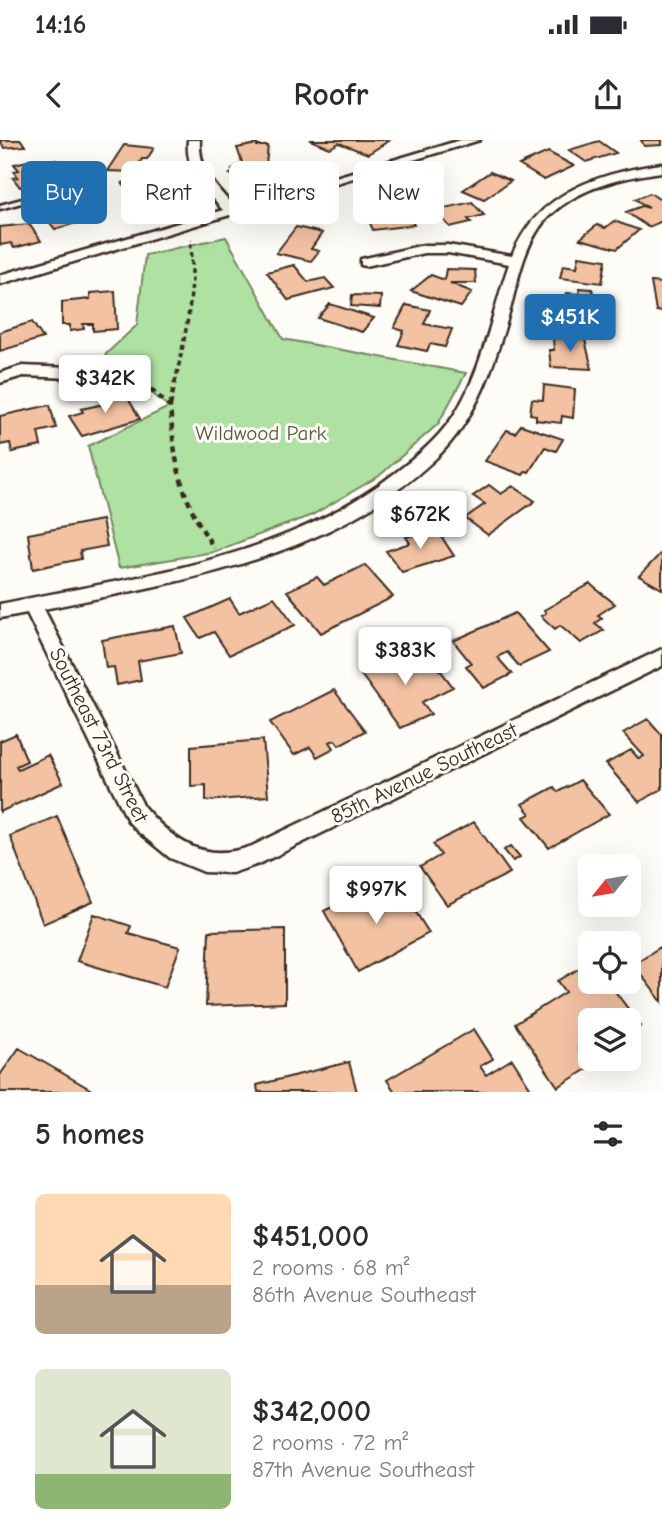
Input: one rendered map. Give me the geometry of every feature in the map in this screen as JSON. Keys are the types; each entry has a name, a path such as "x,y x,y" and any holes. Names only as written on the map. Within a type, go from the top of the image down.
{"street":[{"path":"194,140 194,166 229,208"},
{"path":"339,180 474,140"},
{"path":"0,611 164,580 225,564 285,543 341,517 391,487 453,431 476,390 516,261 534,225 561,201 613,179 662,168"},
{"path":"0,280 229,213"},
{"path":"366,262 424,249 448,249 516,261"},
{"path":"0,377 22,370 70,373"},
{"name":"Southeast 73rd Street","path":"32,604 136,814 151,834 181,852"},
{"name":"85th Avenue Southeast","path":"181,852 204,862 231,863 259,854 662,657"}],"lane":[{"path":"0,207 21,201"}],"path":[{"path":"188,226 194,253 185,327 170,407 175,466 195,520 225,564"},
{"path":"70,373 140,378 170,407"}],"green space":[{"name":"Wildwood Park","path":"226,237 283,339 466,373 438,424 379,476 312,515 213,552 119,568 88,446 169,407 105,355 137,325 145,255"}],"building":[{"path":"0,140 21,140 25,146 4,148"},
{"path":"310,140 390,140 368,154 339,143 330,148"},
{"path":"641,140 662,140 662,145 644,146"},
{"path":"599,141 616,153 586,162 569,150"},
{"path":"257,144 268,146 266,161 242,161 237,148"},
{"path":"124,145 154,148 147,159 121,161 121,172 107,171"},
{"path":"548,152 574,166 544,180 519,165"},
{"path":"21,162 20,187 13,178 18,177 14,171 19,170 14,164"},
{"path":"490,172 511,181 484,199 463,190"},
{"path":"650,193 662,201 662,221 648,227 626,212 642,206 649,208 635,199"},
{"path":"472,202 484,215 468,219 471,222 450,227 444,220 444,208"},
{"path":"614,221 639,230 617,249 580,239 597,225 605,228"},
{"path":"29,224 41,241 14,248 11,243 0,245 0,227"},
{"path":"51,224 72,224 55,229"},
{"path":"370,224 414,225 373,230"},
{"path":"296,227 322,233 311,249 319,251 311,261 276,253"},
{"path":"579,256 606,260 602,283 560,278 563,265 577,267"},
{"path":"294,265 308,282 325,278 334,288 288,300 267,272"},
{"path":"446,269 475,270 476,283 450,283 472,292 461,307 411,291 431,275 444,280"},
{"path":"651,282 662,283 662,312 656,311"},
{"path":"579,288 592,289 601,308 596,309 607,310 610,323 571,322 571,319 563,319 561,306 569,306 566,293 580,294"},
{"path":"115,291 117,329 93,331 93,324 83,324 84,329 70,331 70,325 62,325 62,302 90,299 90,293"},
{"path":"352,295 381,296 380,308 351,306"},
{"path":"330,304 374,318 362,332 318,318"},
{"path":"406,305 430,310 424,324 452,329 445,347 430,344 427,351 398,345 404,331 394,328"},
{"path":"32,322 43,338 0,351 0,332"},
{"path":"553,338 585,340 592,369 551,367 549,350 554,350"},
{"path":"544,385 575,389 573,418 562,416 561,423 536,420 536,415 530,414 532,399 543,400"},
{"path":"125,393 140,419 82,436 69,416 83,412 81,409 104,404 102,401"},
{"path":"50,405 56,428 38,432 41,446 12,452 10,443 0,445 0,416"},
{"path":"521,425 563,439 556,451 545,447 529,472 526,471 523,475 485,461 507,430 515,433"},
{"path":"489,485 501,494 513,486 535,501 488,535 465,518 485,504 473,496"},
{"path":"102,520 107,546 80,551 81,559 33,569 28,534"},
{"path":"431,530 434,535 439,533 454,556 402,572 386,551 410,543 406,537"},
{"path":"662,552 662,589 639,576"},
{"path":"365,565 393,597 321,633 287,591 317,577 324,585"},
{"path":"590,584 615,604 598,615 602,618 595,623 604,630 581,643 560,625 555,629 541,616 546,613 544,610"},
{"path":"274,597 295,625 229,655 214,632 200,638 187,618 230,599 239,613"},
{"path":"515,613 549,652 519,666 507,652 497,657 512,674 484,688 466,666 471,663 453,641"},
{"path":"175,626 181,653 138,661 141,680 117,685 114,667 106,668 102,640"},
{"path":"394,652 407,669 431,658 453,687 422,702 431,714 400,728 357,669"},
{"path":"334,690 365,731 339,745 335,740 330,742 334,748 317,757 310,747 294,755 270,722"},
{"path":"648,719 662,735 662,789 639,802 606,764 631,750 639,759 644,756 623,733"},
{"path":"16,734 27,761 16,766 18,769 48,755 63,783 0,812 0,741"},
{"path":"263,740 268,796 206,801 206,785 191,786 191,746"},
{"path":"580,780 609,814 549,848 524,817 530,814 522,804 554,787 558,792"},
{"path":"57,816 93,902 43,924 10,836"},
{"path":"474,822 510,873 447,905 420,867 441,855 433,844"},
{"path":"511,846 520,857 513,861 504,850"},
{"path":"398,884 429,933 358,972 324,911 354,896 360,904"},
{"path":"94,914 131,926 128,933 180,947 165,987 77,961"},
{"path":"285,929 285,1003 206,1006 209,931"},
{"path":"662,946 662,1002 641,974 641,959"},
{"path":"578,969 578,994 617,994 628,1008 578,1008 578,1071 584,1071 558,1087 515,1024 566,992 558,981"},
{"path":"474,1029 493,1059 480,1066 486,1075 512,1059 533,1092 395,1092 387,1080"},
{"path":"19,1048 95,1092 0,1092 0,1075"},
{"path":"349,1062 357,1092 258,1092 257,1085"}]}
